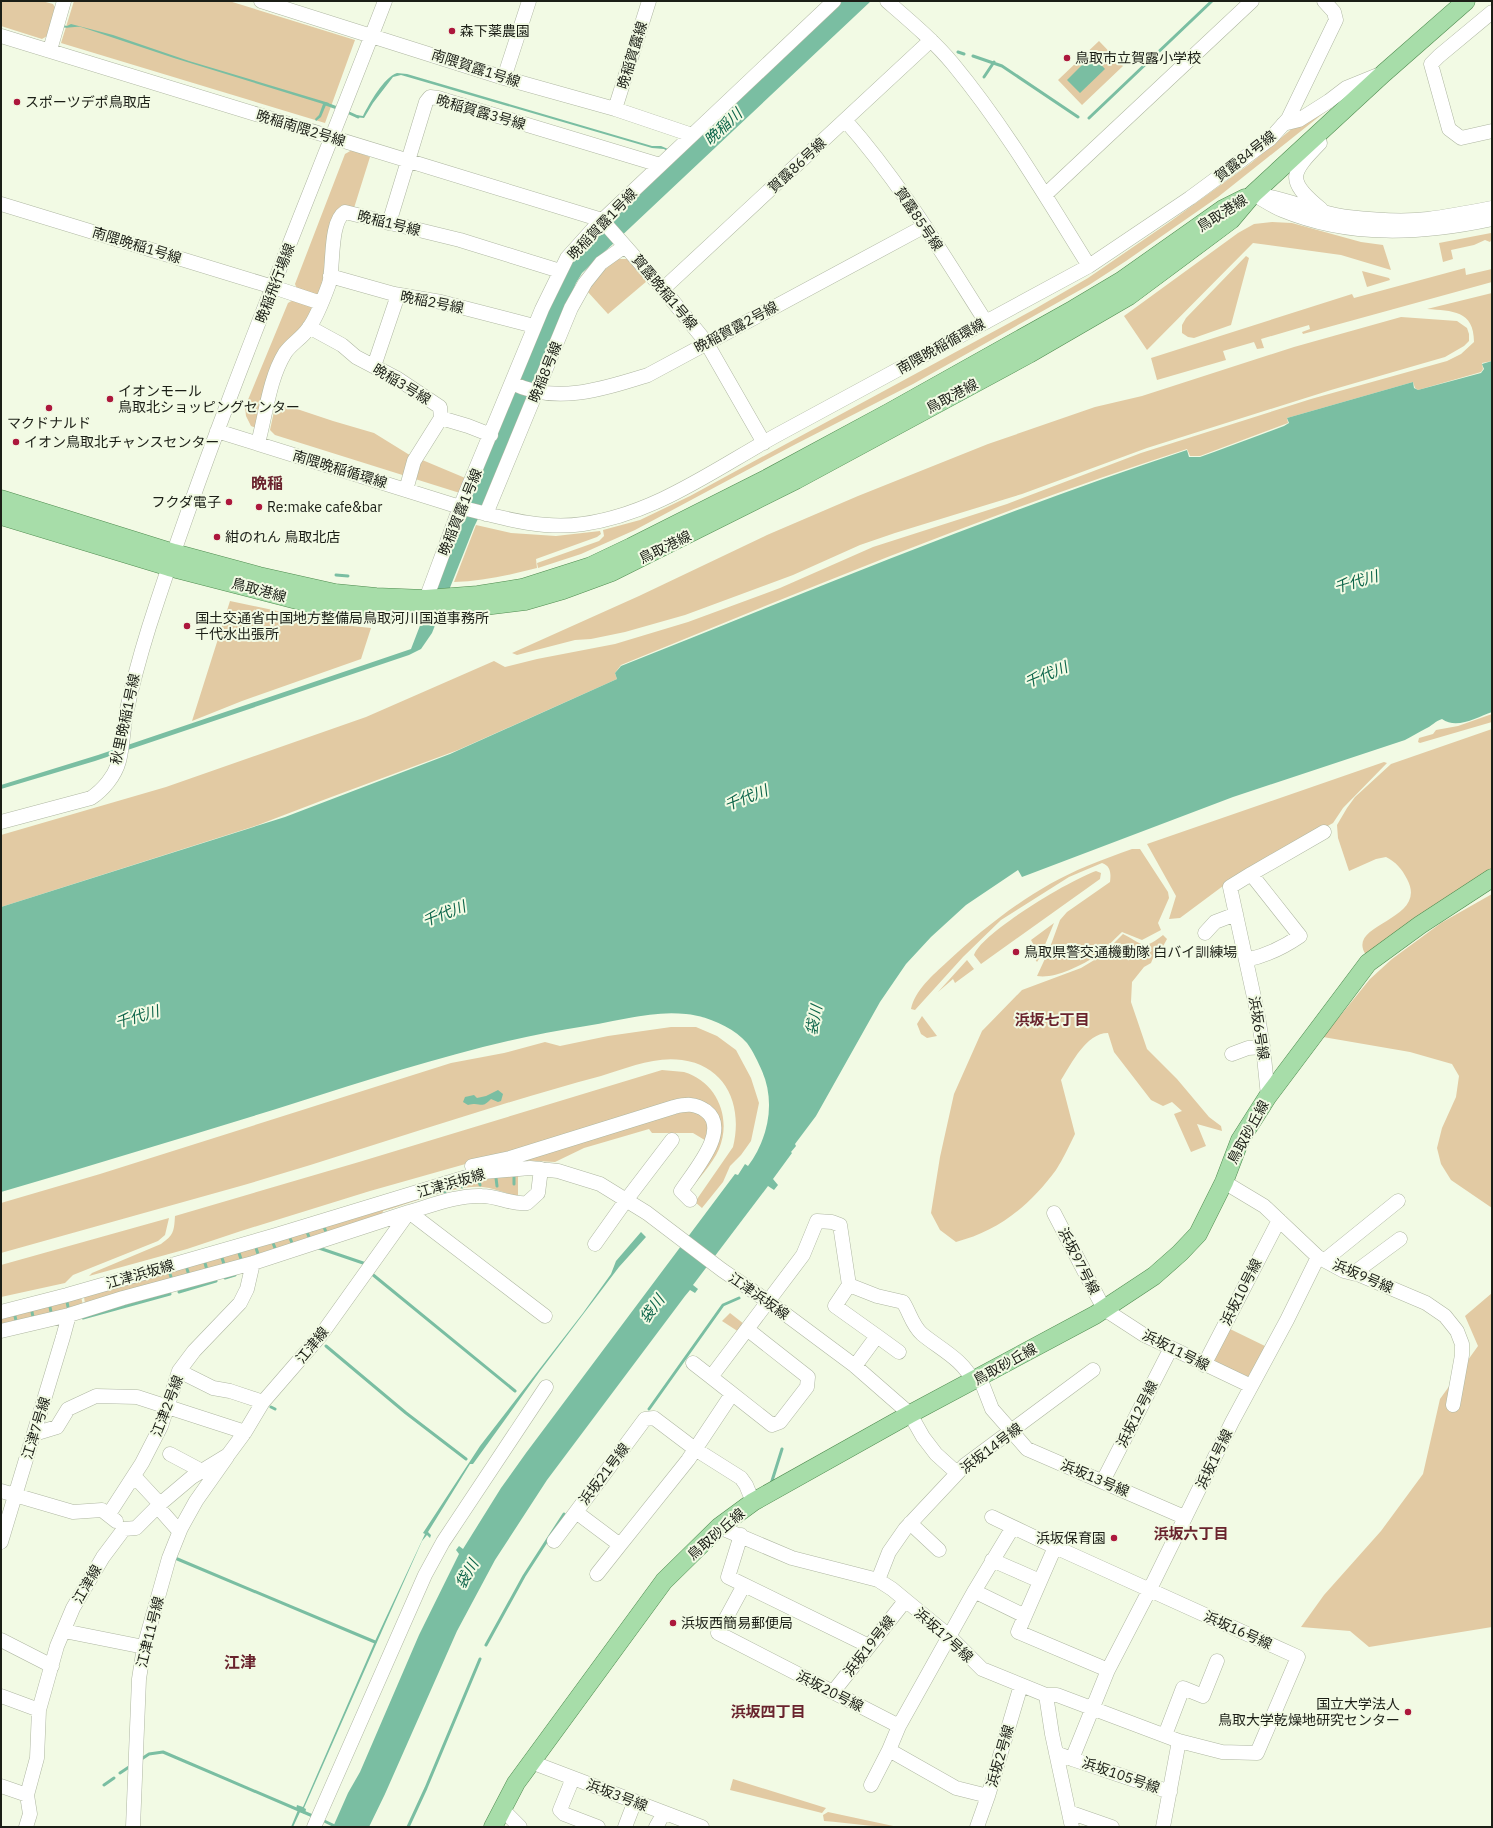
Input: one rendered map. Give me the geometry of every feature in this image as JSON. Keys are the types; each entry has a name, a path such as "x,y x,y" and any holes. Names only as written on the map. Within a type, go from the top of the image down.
{"main road":[{"name":"鳥取港線","path":"1,516 171,560 328,608 366,612 426,604 525,600 564,590 612,572 704,527 1029,354 1129,296 1231,220 1253,194 1384,72 1466,1"},
{"name":"鳥取港線","path":"1,499 171,560"},
{"name":"鳥取砂丘線","path":"493,1827 516,1783 664,1581 719,1527 753,1502 910,1414 977,1380 1104,1310 1154,1276 1180,1253 1198,1234 1224,1182 1240,1140 1268,1096 1368,963 1414,930 1492,878"}],"street":[{"name":"南隈賀露1号線","path":"261,1 504,78 615,109 692,135"},
{"name":"晩稲飛行場線","path":"171,560 217,431 385,1"},
{"path":"504,78 529,1"},
{"name":"晩稲賀露線","path":"615,109 649,1"},
{"name":"晩稲賀露1号線","path":"426,604 462,508 513,384 534,326 567,258 660,165 834,1"},
{"path":"887,1 930,40 952,63 986,107 1045,195 1089,266"},
{"path":"1045,195 1252,1"},
{"name":"賀露84号線","path":"1089,266 1190,198 1270,139 1288,119 1336,20 1334,12 1324,1"},
{"path":"50,50 61,2"},
{"path":"1492,12 1439,56 1432,64 1449,129 1461,138 1492,131"},
{"name":"晩稲南隈2号線","path":"1,36 603,221"},
{"name":"賀露86号線","path":"663,289 930,40"},
{"path":"1283,124 1299,120 1346,88 1384,72"},
{"name":"晩稲賀露3号線","path":"389,223 430,97 438,98 660,165"},
{"name":"賀露85号線","path":"845,120 873,151 925,226 986,322"},
{"path":"1325,212 1310,200 1297,186 1295,175 1300,163 1323,139 1332,122"},
{"path":"1253,194 1286,200 1325,212 1348,217 1396,220 1427,219 1492,208"},
{"path":"1253,194 1281,210 1301,217 1349,229 1410,232 1492,219"},
{"name":"南隈晩稲1号線","path":"1,204 273,287 320,303"},
{"name":"晩稲1号線","path":"258,443 273,384 285,353 310,326 329,283 332,244 342,214 345,212 460,240 560,271"},
{"name":"賀露晩稲1号線","path":"603,221 663,289 706,342 764,443"},
{"name":"晩稲賀露2号線","path":"513,384 535,392 565,395 603,389 648,375 706,342 925,226"},
{"name":"晩稲8号線","path":"485,514 571,308 585,282 622,242"},
{"name":"南隈晩稲循環線","path":"217,431 485,514 544,525 582,524 626,515 662,501 764,443 1089,266"},
{"name":"晩稲2号線","path":"330,276 398,295 441,302 534,326"},
{"path":"374,366 398,295"},
{"name":"晩稲3号線","path":"310,326 342,345 356,357 398,379 434,402 440,407 441,418 491,435"},
{"path":"406,490 414,461 441,418"},
{"name":"秋里晩稲1号線","path":"1,822 91,798 101,791 113,773 120,750 136,670 171,560"},
{"path":"1246,960 1260,957 1300,936 1251,874 1324,832"},
{"name":"浜坂6号線","path":"1251,874 1230,887 1263,1047 1268,1096"},
{"path":"1205,933 1215,922 1236,914"},
{"path":"1232,1054 1248,1048 1263,1047"},
{"path":"1,1304 94,1281 471,1166 510,1158 674,1107 690,1104 701,1107 710,1114 715,1123 715,1134 709,1147 681,1191 690,1200"},
{"path":"595,1244 626,1199 672,1140"},
{"name":"江津浜坂線","path":"1,1312 74,1293 276,1235 483,1172 530,1168 558,1171 600,1184 647,1212 722,1270 769,1302 855,1366 910,1414 923,1437 936,1454 957,1473"},
{"path":"1,1331 69,1314 253,1263 434,1204 469,1196 490,1196 512,1202 527,1203 538,1193 541,1169"},
{"path":"1224,1182 1264,1206 1321,1258 1398,1201"},
{"path":"410,1212 545,1316"},
{"name":"江津線","path":"26,1827 30,1814 27,1795 37,1758 39,1710 52,1666 73,1608 102,1557 124,1529 136,1528 159,1505 192,1477 228,1455 245,1432 263,1402 321,1335 410,1212"},
{"name":"浜坂97号線","path":"1054,1213 1104,1310"},
{"name":"浜坂10号線","path":"1204,1365 1279,1220"},
{"path":"710,1377 769,1302 803,1255 817,1221 832,1222 840,1225 849,1285 835,1306 899,1352"},
{"path":"1354,1273 1400,1239"},
{"name":"浜坂9号線","path":"1321,1258 1344,1271 1354,1273 1409,1296 1426,1304 1445,1316 1457,1331 1462,1344 1461,1360 1453,1405"},
{"name":"浜坂1号線","path":"1072,1758 1108,1670 1184,1517 1251,1386 1321,1258"},
{"name":"江津2号線","path":"109,1514 134,1476 161,1426 179,1371 194,1351 240,1303 247,1289 253,1263"},
{"name":"浜坂13号線","path":"849,1285 877,1296 903,1302 913,1323 922,1333 962,1364 977,1380 992,1410 1027,1449 1184,1517"},
{"name":"浜坂11号線","path":"1104,1310 1118,1320 1171,1348 1251,1386"},
{"name":"江津7号線","path":"1,1542 69,1314"},
{"path":"693,1363 772,1425 780,1422 807,1387 808,1376 747,1329"},
{"path":"855,1366 877,1336"},
{"name":"浜坂12号線","path":"1103,1481 1171,1348"},
{"path":"1449,1376 1461,1360"},
{"name":"浜坂14号線","path":"878,1580 889,1552 910,1523 965,1465 1093,1370"},
{"path":"179,1371 213,1388 230,1391 263,1402"},
{"path":"314,1827 426,1575 443,1542 546,1387"},
{"path":"598,1574 695,1449 732,1394"},
{"path":"34,1434 57,1428 68,1409 96,1396 137,1397 245,1432"},
{"name":"浜坂21号線","path":"620,1545 576,1512 645,1419 654,1418 695,1449 741,1478 746,1485 753,1502"},
{"path":"170,1454 202,1471"},
{"name":"江津11号線","path":"133,1827 139,1679 144,1647 169,1558 179,1531 196,1500 217,1473 228,1455"},
{"path":"134,1476 179,1531"},
{"path":"1,1491 73,1512 102,1510 109,1514 124,1529"},
{"path":"554,1541 576,1512"},
{"name":"浜坂16号線","path":"992,1517 1298,1657 1257,1753 1222,1752 1179,1741 1057,1695 1046,1695"},
{"path":"910,1523 939,1550"},
{"name":"浜坂17号線","path":"719,1527 792,1558 878,1580 892,1589 949,1636 982,1669 1046,1695"},
{"path":"871,1785 889,1750 899,1726 992,1560 1013,1527"},
{"path":"741,1536 728,1576 869,1646"},
{"path":"1055,1547 1018,1632 1108,1670"},
{"path":"992,1560 1040,1581"},
{"name":"浜坂20号線","path":"744,1585 718,1633 899,1726"},
{"path":"975,1590 978,1593 1025,1616"},
{"name":"浜坂19号線","path":"833,1692 905,1601"},
{"path":"64,1631 144,1647"},
{"path":"1,1640 52,1666"},
{"path":"1165,1735 1183,1688 1203,1696 1218,1661"},
{"name":"浜坂2号線","path":"977,1827 988,1796 1021,1685"},
{"path":"1046,1695 1056,1753 1070,1812 1072,1827"},
{"path":"1,1696 39,1710"},
{"path":"1163,1827 1179,1741"},
{"path":"889,1750 956,1788 988,1796"},
{"path":"1056,1753 1072,1758"},
{"name":"浜坂105号線","path":"1072,1758 1170,1792"},
{"name":"浜坂3号線","path":"531,1762 702,1827"},
{"path":"573,1778 560,1810 564,1814 598,1827"},
{"path":"1,1786 27,1795"},
{"path":"625,1827 635,1802"},
{"path":"503,1810 520,1827"},
{"path":"1070,1812 1112,1827"},
{"path":"656,1827 664,1813"}],"shaded area":[{"path":"1,1 42,1 53,4 57,11 49,35 42,39 1,26"},
{"path":"74,1 229,1 355,40 325,123 61,43"},
{"path":"1099,41 1123,66 1082,105 1058,80"},
{"path":"1350,92 1218,197 1089,285 913,384 794,445 635,530 581,554 538,568 537,563 599,541 604,536 603,530 640,520 690,496 1033,310 1088,278 1171,221 1251,163 1294,127"},
{"path":"352,150 370,157 354,208 346,207 326,282 319,297 297,289 295,284 345,154"},
{"path":"1272,222 1292,223 1361,242 1383,245 1391,270 1341,255 1253,243 1147,350 1124,316 1238,233 1254,224"},
{"path":"1491,233 1492,239 1490,242 1485,240 1474,245 1451,250 1453,259 1443,262 1439,243"},
{"path":"1246,256 1249,258 1231,325 1194,338 1188,337 1182,333 1182,325 1186,318"},
{"path":"616,259 628,259 647,281 608,314 587,291 591,283"},
{"path":"1465,268 1466,275 1492,269 1492,282 1303,334 1302,332 1310,329 1309,325 1261,339 1264,348 1257,349 1254,342 1223,351 1226,360 1157,380 1151,358 1352,294 1354,298"},
{"path":"1362,271 1389,278 1390,280 1367,287"},
{"path":"1492,293 1492,361 1482,363 1483,369 1481,372 1418,390 1415,388 1413,382 1287,418 1288,423 1200,456 1190,456 1187,449 1044,498 902,551 621,665 615,673 617,679 458,750 258,825 1,907 1,835 166,787 366,717 494,661 505,667 537,659 615,644 688,622 780,588 873,547 1007,504 1141,453 1311,399 1447,361 1461,354 1474,342 1473,331 1466,318 1460,314 1445,310 1427,309"},
{"path":"295,299 313,306 305,326 283,350 256,428 251,426 246,416 245,407 288,303"},
{"path":"1401,317 1457,321 1467,328 1469,341 1464,346 1445,357 1331,390 1147,448 1022,494 860,545 793,575 685,615 625,632 591,639 575,640 517,655 512,653 639,596 767,535 858,496 988,444 1095,407 1142,396 1294,347"},
{"path":"276,402 374,433 408,454 470,480 463,494 275,435 270,430"},
{"path":"476,525 511,533 556,536 600,531 601,534 597,537 536,559 537,568 496,577 454,582"},
{"path":"230,601 343,625 371,628 361,659 242,701 192,721"},
{"path":"1492,714 1492,722 1420,743 1418,742 1419,738 1433,734 1436,730 1458,726"},
{"path":"1492,729 1492,869 1366,955 1362,944 1366,936 1375,928 1398,913 1407,904 1411,893 1407,879 1403,872 1396,864 1386,857 1376,859 1349,871 1338,838 1337,825 1355,797 1391,764"},
{"path":"1384,762 1387,763 1343,808 1333,823 1227,883 1180,918 1169,919 1176,896 1147,844"},
{"path":"1132,849 1140,849 1168,892 1169,898 1158,923 1161,930 1142,940 1122,932 1105,949 1080,965 1066,972 1051,976 1037,976 1049,950 1060,920 1067,912 1110,882 1109,868 1102,863 1069,877 1001,920 963,957 915,1010 911,1009 920,989 963,948 996,920 1030,896 1067,875"},
{"path":"1096,871 1101,873 1100,879 981,964 974,955 981,945 993,933 1010,920 1068,884"},
{"path":"1492,894 1492,1208 1451,1180 1441,1164 1437,1148 1442,1128 1456,1097 1459,1076 1452,1064 1410,1052 1323,1037 1370,979 1392,959 1441,923"},
{"path":"1054,923 1037,962 1035,959 1037,951 1031,940"},
{"path":"1123,934 1143,945 1151,943 1163,935 1167,939 1161,950 1155,953 1151,963 1144,967 1132,982 1131,1002 1147,1049 1177,1079 1209,1117 1221,1126 1222,1131 1197,1124 1206,1146 1191,1152 1174,1114 1182,1111 1172,1102 1163,1106 1151,1100 1114,1052 1108,1033 1100,1034 1086,1043 1080,1050 1061,1080 1075,1134 1056,1170 1046,1183 1024,1205 1000,1224 972,1237 956,1242 940,1230 931,1213 940,1157 954,1094 982,1031 1022,990 1081,968 1101,956"},
{"path":"967,960 974,969 955,983 953,979 938,992"},
{"path":"922,1016 937,1036 927,1038 921,1034 917,1024"},
{"path":"671,1027 696,1027 717,1036 736,1050 751,1078 759,1103 751,1141 741,1155 730,1166 723,1182 702,1208 695,1202 733,1147 736,1132 736,1117 733,1103 728,1091 721,1080 710,1070 698,1064 672,1059 651,1061 524,1098 244,1185 1,1253 1,1203 100,1174 451,1063 504,1053 545,1042 560,1046 608,1036"},
{"path":"662,1070 684,1072 696,1077 713,1093 719,1103 722,1114 724,1125 723,1137 719,1149 708,1167 687,1194 718,1136 702,1104 469,1163 370,1191 187,1249 89,1276 92,1273 161,1244 171,1235 175,1216"},
{"path":"694,1109 707,1117 708,1142 693,1133 652,1133 649,1129 584,1148 555,1162 518,1160 538,1150"},
{"path":"518,1176 518,1196 482,1187 460,1188 447,1191 383,1211 382,1215 211,1269 85,1304 84,1297 477,1181 492,1177"},
{"path":"169,1218 165,1235 158,1241 73,1275 65,1283 1,1297 1,1265"},
{"path":"1492,1293 1492,1627 1369,1647 1350,1631 1301,1627 1324,1595 1381,1531 1423,1474 1440,1399 1478,1346 1465,1316"},
{"path":"81,1297 83,1305 1,1326 1,1318"},
{"path":"730,1313 744,1324 739,1332 722,1321"},
{"path":"1228,1328 1267,1347 1250,1378 1214,1365 1212,1359"},
{"path":"733,1779 826,1808 822,1813 730,1790"},
{"path":"828,1812 898,1827 870,1826 824,1821 823,1815"}],"water":[{"name":"晩稲川","path":"842,1 871,1 582,273 576,283 488,498 474,527 432,633 421,649 409,655 95,761 1,789 1,785 98,755 411,649 471,493 552,295 581,247"},
{"path":"71,24 113,35 189,61 329,103 326,105 321,117 316,121 315,119 319,115 323,104 174,58 81,27 62,27 63,25 67,26"},
{"path":"1092,55 1105,69 1080,93 1067,80"},
{"path":"397,73 407,74 652,146 661,146 668,149 667,151 664,149 652,148 401,75 393,77 373,103 364,118 355,117 356,115 363,116 382,85"},
{"path":"1492,361 1492,712 1467,722 1460,723 1448,722 1442,719 1405,740 1233,797 1022,877 1018,870 966,905 931,937 906,964 880,1002 816,1116 795,1144 796,1146 791,1152 792,1153 773,1179 778,1185 774,1190 768,1186 693,1285 698,1289 695,1293 690,1290 685,1296 547,1480 495,1560 457,1631 369,1827 333,1827 348,1793 360,1772 419,1635 459,1554 456,1550 459,1546 463,1549 501,1488 526,1453 735,1174 738,1175 745,1164 748,1166 755,1155 765,1133 769,1108 769,1096 762,1071 747,1043 727,1027 694,1015 661,1013 549,1032 475,1049 367,1080 185,1137 1,1192 1,907 285,817 450,754 617,679 615,673 621,666 902,554 1044,500 1187,450 1189,457 1200,457 1284,426 1289,423 1287,418 1413,382 1414,388 1418,390 1481,373 1484,369 1482,364"},
{"path":"498,1090 503,1094 501,1101 498,1102 491,1099 483,1105 468,1105 463,1102 465,1097 474,1095 477,1098 486,1096"},
{"path":"641,1232 646,1237 619,1267 540,1371 473,1464 470,1464 428,1532 431,1535 430,1538 427,1535 422,1541 304,1808 306,1809 305,1814 300,1812 293,1827 291,1827 298,1810 296,1809 297,1805 303,1807 376,1639 425,1534 423,1533 480,1446 583,1313 611,1274 616,1261"}],"waterway":[{"path":"1089,118 1212,1"},
{"path":"958,52 964,54"},
{"path":"973,56 1002,66 1078,117"},
{"path":"984,77 994,62"},
{"path":"326,104 340,109"},
{"path":"347,112 358,117"},
{"path":"336,575 348,576"},
{"path":"514,1177 514,1184"},
{"path":"496,1178 497,1186"},
{"path":"479,1181 480,1185"},
{"path":"324,1227 326,1232"},
{"path":"307,1232 309,1237"},
{"path":"290,1238 292,1243"},
{"path":"273,1243 275,1248"},
{"path":"316,1247 366,1264"},
{"path":"256,1248 258,1254"},
{"path":"239,1253 241,1259"},
{"path":"222,1258 224,1264"},
{"path":"205,1263 207,1270"},
{"path":"187,1269 189,1275"},
{"path":"170,1274 172,1280"},
{"path":"372,1274 515,1391"},
{"path":"225,1278 235,1275"},
{"path":"179,1292 216,1281"},
{"path":"83,1318 170,1294"},
{"path":"649,1409 723,1305 739,1298"},
{"path":"67,1302 68,1307"},
{"path":"50,1307 51,1312"},
{"path":"32,1312 33,1317"},
{"path":"15,1316 16,1321"},
{"path":"326,1346 406,1413 466,1459"},
{"path":"271,1407 275,1409"},
{"path":"771,1484 782,1449"},
{"path":"486,1645 524,1576 564,1514"},
{"path":"175,1558 375,1642"},
{"path":"408,1827 480,1659"},
{"path":"140,1760 149,1754 163,1752 315,1817"},
{"path":"120,1773 132,1765"},
{"path":"104,1785 114,1778"},
{"path":"322,1820 337,1827"}],"place":[{"name":"森下薬農園","path":"452,31"},
{"name":"鳥取市立賀露小学校","path":"1067,58"},
{"name":"スポーツデポ鳥取店","path":"17,102"},
{"name":"イオンモール 鳥取北ショッピングセンター","path":"110,399"},
{"name":"マクドナルド","path":"49,408"},
{"name":"イオン鳥取北チャンスセンター","path":"16,442"},
{"name":"フクダ電子","path":"229,502"},
{"name":"Re:make cafe&bar","path":"259,507"},
{"name":"紺のれん 鳥取北店","path":"217,537"},
{"name":"国土交通省中国地方整備局鳥取河川国道事務所 千代水出張所","path":"187,626"},
{"name":"鳥取県警交通機動隊 白バイ訓練場","path":"1016,952"},
{"name":"浜坂保育園","path":"1114,1538"},
{"name":"浜坂西簡易郵便局","path":"673,1623"},
{"name":"国立大学法人 鳥取大学乾燥地研究センター","path":"1408,1712"}],"district":[{"name":"晩稲","path":"267,483"},
{"name":"浜坂七丁目","path":"1052,1020"},
{"name":"浜坂六丁目","path":"1191,1534"},
{"name":"江津","path":"240,1662"},
{"name":"浜坂四丁目","path":"768,1712"}],"water label":[{"name":"千代川","path":"1356,582"},
{"name":"千代川","path":"1046,675"},
{"name":"千代川","path":"746,798"},
{"name":"千代川","path":"444,914"},
{"name":"千代川","path":"137,1017"},
{"name":"袋川","path":"814,1020"},
{"name":"袋川","path":"652,1309"},
{"name":"袋川","path":"467,1574"}]}
